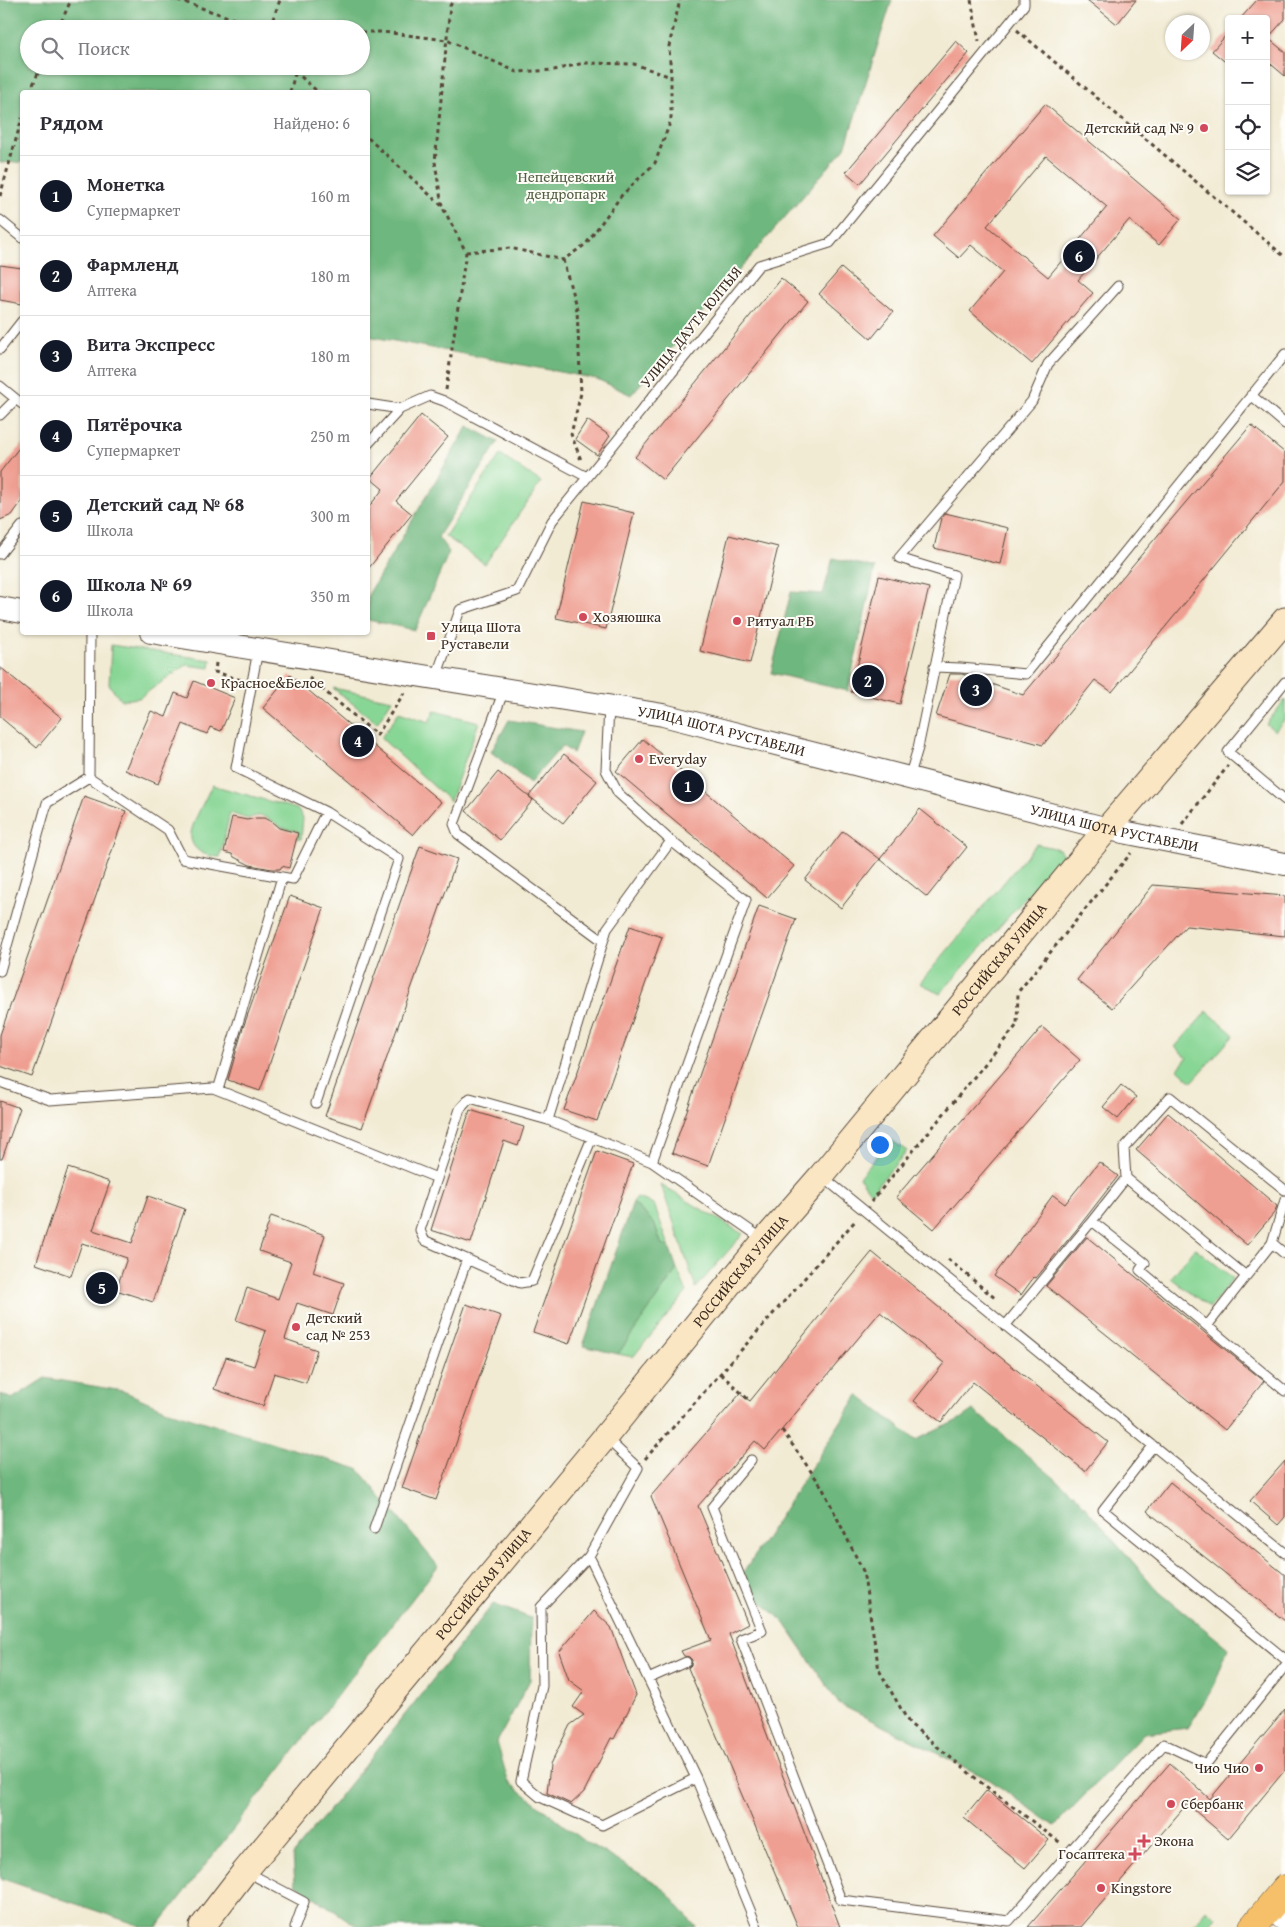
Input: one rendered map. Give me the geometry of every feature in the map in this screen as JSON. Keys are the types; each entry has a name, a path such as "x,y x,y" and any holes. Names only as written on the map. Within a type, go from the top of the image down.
{"main road":[{"name":"РОССИЙСКАЯ УЛИЦА","path":"202,1927 245,1871 605,1437 765,1240 821,1176 1089,850 1285,620"}],"street":[{"path":"0,608 20,612"},
{"name":"УЛИЦА ШОТА РУСТАВЕЛИ","path":"179,635 258,650 436,677 663,715 1108,829 1285,864"}],"lane":[{"name":"УЛИЦА ДАУТА ЮЛТЫЯ","path":"436,677 460,610 516,591 552,521 759,265 830,243 1024,5 1024,0"},
{"path":"0,220 20,236"},
{"path":"909,778 918,748 954,575 899,558 1032,402 1048,364 1118,286"},
{"path":"0,349 20,324"},
{"path":"934,667 1026,674 1285,354"},
{"path":"0,386 19,402 0,415"},
{"path":"1251,395 1285,424"},
{"path":"370,442 400,409 430,396 444,401 587,477"},
{"path":"370,404 400,409"},
{"path":"0,554 20,529"},
{"path":"89,777 90,635"},
{"path":"258,650 236,768 326,812 399,859 316,1103"},
{"path":"1285,682 1228,752 1285,800"},
{"path":"504,689 454,824 458,834 603,941"},
{"path":"609,706 606,770 618,793 671,841 746,900 652,1162"},
{"path":"89,777 168,830 183,859 293,879 326,812"},
{"path":"0,971 47,802 89,777"},
{"path":"548,1120 607,929 671,841"},
{"path":"218,1090 282,877"},
{"path":"0,1082 50,1100 213,1088 437,1178"},
{"path":"1005,1326 1126,1178 1124,1148 1170,1096 1285,1190"},
{"path":"592,1138 532,1281 520,1283 424,1240 420,1230 460,1110 470,1098 548,1120 652,1162 765,1240"},
{"path":"821,1176 1285,1553"},
{"path":"1126,1178 1246,1276"},
{"path":"1207,1326 1272,1243 1285,1200"},
{"path":"1092,1221 1145,1263 1140,1270 1285,1391"},
{"path":"1272,1243 1285,1254"},
{"path":"374,1530 466,1259"},
{"path":"605,1437 638,1468 589,1556 541,1607 542,1686 521,1781 540,1797 602,1825 696,1778"},
{"path":"1153,1446 1103,1510 1285,1659"},
{"path":"750,1460 712,1507 762,1631 741,1639 841,1900 1009,1921 1164,1744 1206,1764 1285,1666"},
{"path":"589,1556 696,1778 757,1927"},
{"path":"648,1679 686,1662"},
{"path":"245,1871 304,1902 295,1927"}],"path":[{"path":"62,20 71,0"},
{"path":"178,0 237,20"},
{"path":"273,20 280,0"},
{"path":"444,401 466,252 442,206 435,162 450,6 453,0"},
{"path":"466,252 510,248 563,260 586,244 621,196 655,163 671,120 669,46 680,0"},
{"path":"971,0 982,56"},
{"path":"1009,23 1285,257"},
{"path":"370,32 447,40 517,72 554,70 584,63 634,64 671,77"},
{"path":"31,90 37,75"},
{"path":"290,90 294,75"},
{"path":"298,75 316,90"},
{"path":"0,196 20,125"},
{"path":"370,140 442,206"},
{"path":"563,260 577,310 581,393 571,434 587,477"},
{"path":"217,657 215,672 252,683"},
{"path":"302,672 377,735 404,693"},
{"path":"1181,824 1235,758"},
{"path":"638,1468 864,1211 1017,1025 1018,992 1144,836"},
{"path":"721,1374 750,1401"},
{"path":"782,1430 822,1487 863,1571 878,1670 909,1723 979,1781 1070,1851"}],"green space":[{"name":"Непейцевский дендропарк","path":"0,0 892,0 845,148 631,395 597,379 370,336 370,90 20,90 20,162 0,163"},
{"path":"468,426 498,442 438,537 449,552 415,630 370,620 370,592"},
{"path":"500,455 541,482 485,564 445,536"},
{"path":"833,558 875,568 848,691 771,673 791,592 823,594"},
{"path":"111,645 211,660 210,668 186,665 139,698 121,700 109,685"},
{"path":"333,688 392,700 377,723"},
{"path":"1285,700 1285,719 1275,731 1266,724"},
{"path":"434,711 479,722 450,801 381,738 399,712 429,722"},
{"path":"509,720 581,732 573,753 562,746 530,783 491,752"},
{"path":"212,785 297,809 303,818 301,839 297,839 298,831 282,827 264,817 257,816 248,819 230,813 220,857 204,854 193,844 191,833"},
{"path":"1036,844 1059,849 1063,855 940,994 920,983"},
{"path":"1207,1011 1234,1035 1192,1082 1178,1069 1187,1058 1175,1047"},
{"path":"891,1140 907,1151 871,1193 859,1177"},
{"path":"661,1185 743,1234 696,1288"},
{"path":"637,1198 654,1204 669,1246 662,1246 654,1223 633,1203"},
{"path":"633,1203 654,1223 662,1245 669,1246 677,1269 618,1354 583,1346"},
{"path":"1195,1248 1233,1278 1210,1308 1171,1278"},
{"path":"677,1269 687,1292 633,1357 618,1354"},
{"path":"45,1378 123,1391 169,1411 358,1469 438,1566 157,1927 144,1927 0,1878 0,1394 12,1399"},
{"path":"858,1395 916,1440 960,1419 973,1410 1076,1496 1158,1591 1228,1648 1214,1686 1188,1728 1144,1733 1055,1826 990,1780 839,1704 784,1622 738,1581"},
{"path":"493,1604 531,1618 530,1680 497,1742 508,1781 581,1839 661,1886 696,1927 358,1927 295,1884 293,1855"},
{"path":"1206,1909 1216,1917 1207,1927 1192,1927"}],"building":[{"path":"1087,0 1136,0 1117,24"},
{"path":"1257,0 1285,0 1285,19 1270,36 1270,15 1244,15"},
{"path":"1225,36 1225,62 1212,51"},
{"path":"1270,40 1285,52 1285,76 1270,63"},
{"path":"956,41 969,53 860,184 846,172"},
{"path":"1045,104 1181,219 1159,245 1129,220 1078,280 1093,293 1032,364 970,311 1003,272 971,245 959,258 933,236","holes":["1046,156 1107,207 1048,277 987,226"]},
{"path":"0,265 20,268 20,304 0,300"},
{"path":"841,268 893,312 871,339 819,294"},
{"path":"781,278 808,301 663,480 635,457"},
{"path":"421,415 448,437 396,501 412,514 370,566 370,505 383,489 370,478"},
{"path":"587,420 610,436 597,455 575,439"},
{"path":"1251,425 1285,453 1285,481 1112,692 1095,680 1043,745 936,716 950,674 962,674 1023,695"},
{"path":"20,447 20,504 12,515 0,520 0,472"},
{"path":"584,501 634,513 606,629 556,618"},
{"path":"945,513 1008,528 1000,564 934,548 941,518"},
{"path":"729,535 778,547 750,663 700,651"},
{"path":"879,576 929,588 900,704 851,692"},
{"path":"0,667 62,718 37,748 0,717"},
{"path":"290,675 441,802 413,835 263,708"},
{"path":"194,681 235,698 221,731 210,727 207,734 183,724 158,784 125,770 151,711 166,717 175,693 187,698"},
{"path":"643,739 794,866 767,898 616,771"},
{"path":"564,754 597,781 563,823 529,796"},
{"path":"498,772 533,800 500,840 466,811"},
{"path":"84,796 126,811 32,1077 0,1066 0,1035"},
{"path":"920,809 967,847 927,897 880,859"},
{"path":"232,817 247,820 264,818 279,828 298,833 289,868 282,866 280,869 272,869 250,865 234,857 232,854 224,852"},
{"path":"843,831 880,859 841,908 805,880"},
{"path":"420,846 457,859 362,1128 325,1116"},
{"path":"1153,885 1285,896 1285,936 1186,926 1112,1008 1077,980"},
{"path":"290,896 324,908 260,1091 228,1080 243,1028"},
{"path":"759,906 796,919 708,1166 672,1153"},
{"path":"630,926 662,937 597,1121 564,1110"},
{"path":"1042,1027 1080,1060 934,1229 896,1197"},
{"path":"1121,1085 1136,1097 1118,1119 1103,1107"},
{"path":"0,1101 20,1108 2,1159 0,1159"},
{"path":"470,1110 524,1127 518,1146 504,1141 471,1243 431,1230"},
{"path":"1168,1113 1277,1206 1274,1213 1247,1245 1136,1150"},
{"path":"597,1151 633,1164 569,1344 533,1332"},
{"path":"1099,1162 1118,1176 1077,1229 1036,1278 1034,1277 1021,1295 994,1276 1053,1195 1065,1204"},
{"path":"68,1168 110,1182 93,1230 132,1243 148,1196 185,1209 153,1302 116,1290 127,1258 82,1243 71,1276 36,1264"},
{"path":"271,1216 325,1235 313,1272 344,1283 333,1315 297,1303 285,1339 317,1350 306,1383 274,1373 263,1406 214,1389 226,1357 254,1366 266,1331 236,1320 247,1288 278,1299 291,1262 259,1251"},
{"path":"1087,1237 1264,1381 1225,1430 1046,1286"},
{"path":"872,1252 971,1334 1108,1442 1085,1471 973,1382 941,1422 914,1401 944,1363 880,1312 765,1450 755,1441 698,1506 748,1624 729,1634 840,1927 798,1927 688,1668 692,1660 684,1656 681,1651 711,1640 651,1496 740,1394 750,1401"},
{"path":"466,1304 501,1316 436,1500 402,1488"},
{"path":"1285,1461 1285,1517 1278,1525 1250,1501"},
{"path":"1170,1482 1285,1575 1285,1621 1147,1511"},
{"path":"594,1611 611,1627 636,1695 614,1739 611,1738 584,1792 571,1804 547,1793 550,1765 570,1725 584,1715 573,1707 584,1691 569,1680 559,1652"},
{"path":"1285,1709 1285,1770 1228,1839 1187,1804 1081,1927 1028,1927 1170,1763 1210,1799"},
{"path":"987,1790 1049,1840 1025,1868 964,1818"}],"place":[{"name":"Детский сад № 9","path":"1204,128"},
{"name":"Школа № 69","path":"1079,256"},
{"name":"Хозяюшка","path":"583,617"},
{"name":"Ритуал РБ","path":"737,621"},
{"name":"Улица Шота Руставели","path":"431,636"},
{"name":"Фармленд","path":"868,681"},
{"name":"Красное&Белое","path":"211,683"},
{"name":"Вита Экспресс","path":"976,690"},
{"name":"Пятёрочка","path":"358,741"},
{"name":"Everyday","path":"639,759"},
{"name":"Монетка","path":"688,786"},
{"name":"Детский сад № 68","path":"102,1288"},
{"name":"Детский сад № 253","path":"296,1327"},
{"name":"Чио Чио","path":"1259,1768"},
{"name":"Сбербанк","path":"1171,1804"},
{"name":"Экона","path":"1144,1841"},
{"name":"Госаптека","path":"1135,1854"},
{"name":"Kingstore","path":"1101,1888"}]}
